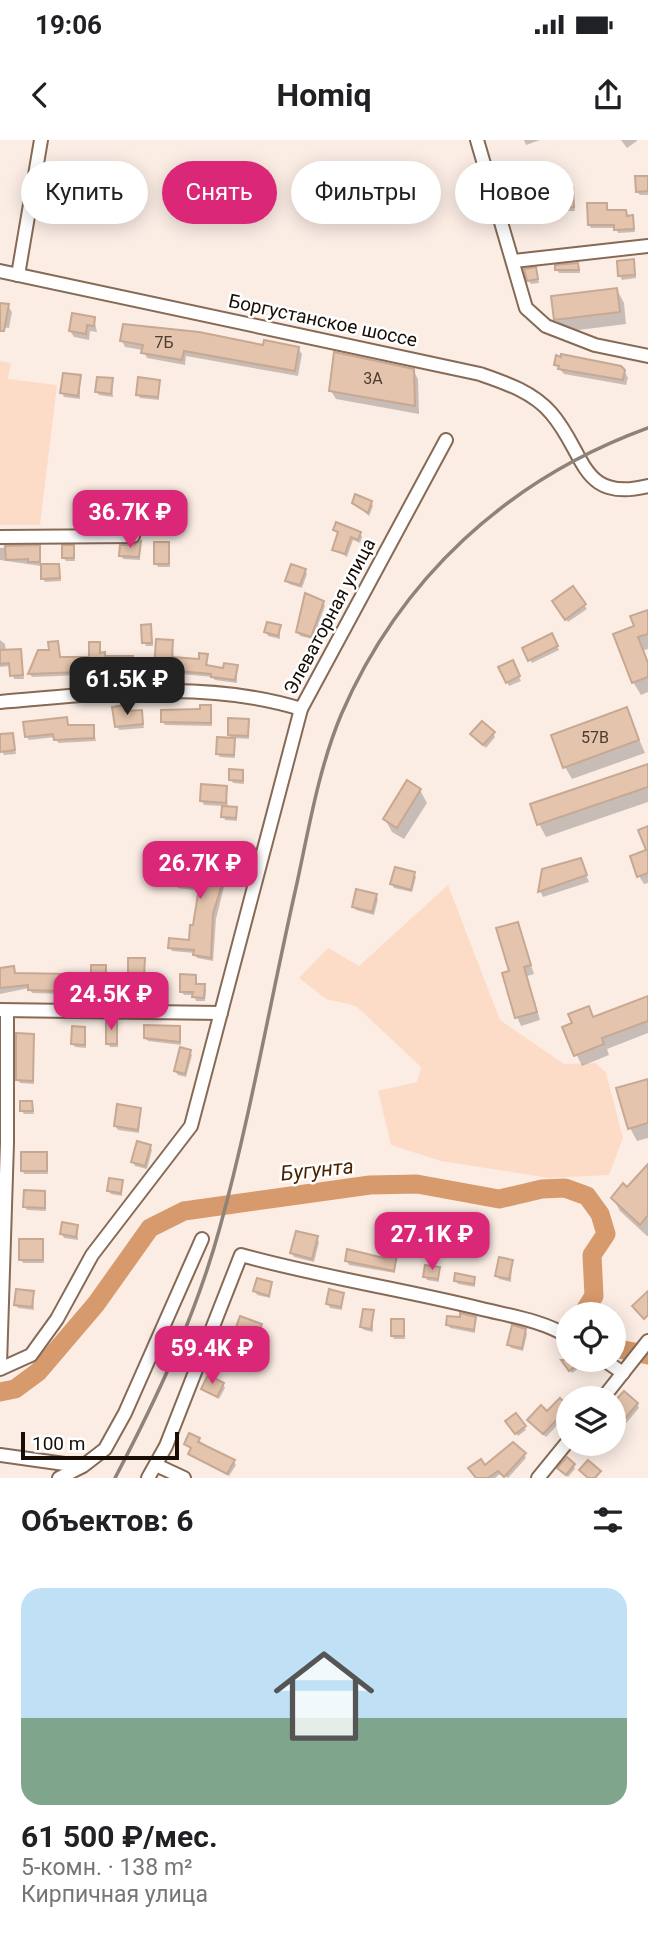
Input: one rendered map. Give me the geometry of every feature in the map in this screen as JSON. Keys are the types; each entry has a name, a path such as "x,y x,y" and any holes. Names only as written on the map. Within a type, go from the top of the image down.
{"street":[{"path":"18,275 40,140"},
{"path":"477,140 526,307 546,327 595,345 648,356"},
{"path":"514,261 648,246"},
{"name":"Боргустанское шоссе","path":"0,271 416,359 502,382 539,401 551,413 593,480 605,488 620,491 648,486"},
{"name":"Элеваторная улица","path":"0,1367 14,1366 31,1355 58,1319 92,1255 191,1126 301,709 446,440"},
{"path":"0,537 133,536"},
{"path":"0,702 151,691 274,700 301,709"},
{"path":"0,1367 7,1143 3,1010 221,1013"},
{"path":"58,1478 83,1466 105,1449 125,1413 202,1239"},
{"path":"148,1478 156,1465 232,1283 241,1255 292,1269 491,1311 556,1329"},
{"path":"613,1386 648,1341"},
{"path":"0,1455 83,1466"},
{"path":"538,1478 556,1456"},
{"path":"156,1465 184,1478"}],"shaded area":[{"path":"0,361 11,363 8,379 57,385 40,525 0,525"},
{"path":"448,885 500,1020 564,1064 596,1063 606,1073 623,1138 609,1175 549,1178 441,1161 391,1145 378,1091 417,1082 421,1067 356,1006 326,999 299,978 328,948 359,966"}],"building":[{"path":"635,176 648,176 648,191 636,192"},
{"path":"587,203 607,203 607,210 626,210 627,216 633,215 634,229 614,230 614,225 588,225"},
{"path":"634,259 635,275 618,276 617,261"},
{"path":"578,263 579,270 555,270 555,265"},
{"path":"536,267 538,279 527,281 524,269"},
{"path":"617,288 620,312 554,320 551,296"},
{"path":"0,303 9,304 4,331 0,331"},
{"path":"72,313 95,317 94,326 87,325 86,334 69,331"},
{"path":"123,324 199,332 263,345 264,340 299,347 295,371 184,351 182,360 141,353 143,345 120,341"},
{"path":"334,352 414,369 415,406 329,391"},
{"path":"561,354 621,366 625,370 623,380 558,369 559,366 554,365 556,355 561,357"},
{"path":"63,373 81,375 78,396 60,393"},
{"path":"97,377 113,378 111,394 95,392"},
{"path":"138,377 160,380 158,397 136,395"},
{"path":"355,494 372,501 368,513 352,503"},
{"path":"97,504 118,505 117,525 96,524"},
{"path":"336,522 361,532 358,540 351,537 345,554 332,550 338,532 333,530"},
{"path":"141,541 139,557 119,556 120,545 134,545"},
{"path":"154,542 169,542 169,564 154,564"},
{"path":"40,545 40,562 28,562 28,559 6,560 5,546"},
{"path":"62,545 74,545 74,558 62,558"},
{"path":"41,564 59,564 60,578 41,579"},
{"path":"291,564 306,569 300,585 285,581"},
{"path":"573,586 586,604 565,620 552,601"},
{"path":"305,593 324,601 311,637 296,632"},
{"path":"648,610 648,634 638,637 648,663 648,677 632,683 613,634 634,626 630,616"},
{"path":"267,622 281,625 278,636 264,632"},
{"path":"151,624 152,643 142,643 141,625"},
{"path":"552,633 558,646 528,661 522,648"},
{"path":"156,639 173,640 172,657 199,659 199,653 208,654 206,665 223,668 224,663 238,665 235,680 211,677 211,674 154,669"},
{"path":"58,641 60,657 89,657 89,642 100,642 100,653 105,652 105,656 133,656 133,670 28,674 38,650 49,650 48,642"},
{"path":"21,649 23,675 10,676 9,663 0,664 0,650"},
{"path":"513,660 520,676 506,683 498,667"},
{"path":"124,705 125,711 142,710 143,724 115,727 112,707"},
{"path":"200,705 211,705 211,723 161,722 161,710 200,709"},
{"path":"627,707 639,740 563,768 551,735"},
{"path":"67,717 68,725 94,725 94,738 54,740 53,734 25,737 23,722"},
{"path":"228,718 249,719 248,736 228,735"},
{"path":"482,721 495,732 483,745 470,734"},
{"path":"13,733 15,750 0,752 0,734"},
{"path":"217,737 235,738 234,755 216,754"},
{"path":"648,764 648,787 537,825 530,804"},
{"path":"229,769 243,770 243,781 229,780"},
{"path":"407,780 421,789 397,828 383,819"},
{"path":"201,784 227,786 226,803 200,801"},
{"path":"222,806 237,807 236,818 221,817"},
{"path":"648,826 648,873 637,877 630,856 646,850 638,830"},
{"path":"194,842 214,845 209,876 224,878 213,914 211,958 193,955 194,950 168,948 169,938 189,940 190,925 193,925 199,888 174,885 176,869 190,870"},
{"path":"581,858 587,875 538,892 542,869"},
{"path":"395,867 415,872 411,890 390,884"},
{"path":"356,889 377,894 372,912 352,907"},
{"path":"518,922 531,965 524,967 537,1012 515,1018 502,973 509,971 496,928"},
{"path":"128,958 145,958 144,977 128,976"},
{"path":"91,965 106,965 106,982 85,982 85,992 28,990 28,985 0,988 0,968 14,966 15,973 71,974 91,973"},
{"path":"180,974 196,975 196,984 205,984 204,998 192,997 193,992 180,992"},
{"path":"648,996 648,1021 602,1038 604,1044 574,1056 562,1027 572,1023 568,1014 589,1006 593,1017"},
{"path":"106,1020 117,1020 117,1044 106,1044"},
{"path":"144,1025 180,1026 180,1042 144,1038"},
{"path":"72,1026 85,1027 85,1045 71,1044"},
{"path":"16,1033 34,1034 33,1081 16,1080"},
{"path":"180,1047 191,1050 185,1074 174,1071"},
{"path":"648,1079 648,1123 628,1129 616,1088"},
{"path":"20,1101 32,1101 33,1111 20,1111"},
{"path":"117,1104 141,1108 138,1130 114,1126"},
{"path":"137,1141 151,1145 145,1166 131,1162"},
{"path":"21,1152 47,1152 47,1171 21,1171"},
{"path":"648,1164 648,1215 640,1225 611,1198 623,1183 627,1187"},
{"path":"109,1178 123,1180 121,1193 107,1191"},
{"path":"24,1190 45,1191 45,1208 23,1207"},
{"path":"62,1222 78,1225 76,1237 60,1234"},
{"path":"296,1231 318,1236 312,1259 290,1253"},
{"path":"19,1239 43,1239 43,1260 19,1260"},
{"path":"387,1247 398,1249 394,1271 345,1261 347,1249 384,1258"},
{"path":"499,1257 513,1260 509,1279 495,1276"},
{"path":"425,1265 440,1267 438,1279 423,1277"},
{"path":"455,1273 475,1277 474,1284 454,1281"},
{"path":"257,1278 272,1282 269,1296 253,1291"},
{"path":"16,1289 34,1291 32,1307 14,1305"},
{"path":"329,1289 344,1293 341,1307 326,1304"},
{"path":"648,1291 648,1315 644,1319 632,1306"},
{"path":"363,1309 374,1310 371,1329 360,1327"},
{"path":"460,1313 476,1317 474,1330 446,1325 447,1316 460,1317"},
{"path":"240,1316 262,1324 256,1339 235,1330"},
{"path":"391,1319 404,1319 404,1336 391,1336"},
{"path":"512,1325 526,1329 522,1348 507,1345"},
{"path":"222,1349 235,1354 230,1365 217,1359"},
{"path":"208,1375 224,1383 217,1397 201,1389"},
{"path":"626,1393 638,1403 626,1418"},
{"path":"556,1402 556,1420 543,1434 527,1420 541,1405 547,1411"},
{"path":"516,1413 526,1426 515,1434 505,1421"},
{"path":"189,1433 200,1438 198,1442 235,1460 227,1474 188,1454 191,1448 184,1444"},
{"path":"513,1442 526,1453 504,1477 498,1471 488,1478 476,1478 468,1468 481,1459 485,1465"},
{"path":"567,1457 575,1464 566,1475 557,1468"},
{"path":"588,1460 601,1471 595,1478 588,1478 579,1470"}],"waterway":[{"name":"Бугунта","path":"0,1392 15,1389 38,1372 96,1304 150,1228 184,1211 370,1185 417,1184 499,1199 542,1189 565,1188 587,1196 600,1214 606,1234 592,1255 594,1296 590,1302"},
{"name":"Бугунта","path":"626,1350 648,1355"}],"railway":[{"path":"115,1478 174,1355 210,1260 241,1142 310,819 333,735 365,665 394,620 427,577 464,539 505,505 549,475 597,449 648,428"}]}
